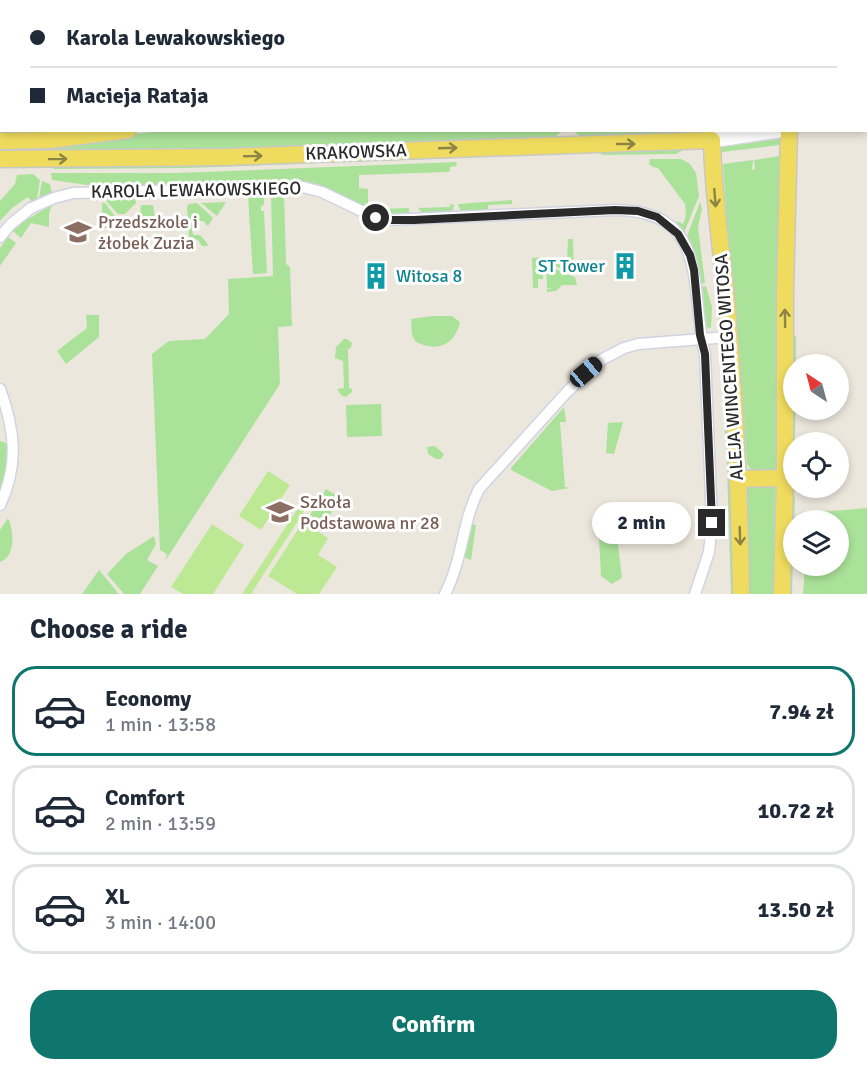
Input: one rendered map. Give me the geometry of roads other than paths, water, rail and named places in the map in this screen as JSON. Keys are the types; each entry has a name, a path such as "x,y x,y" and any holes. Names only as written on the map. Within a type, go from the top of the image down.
{"main road":[{"path":"0,141 50,140 112,132"},
{"path":"712,135 752,132"},
{"path":"786,432 785,293 789,132"},
{"name":"KRAKOWSKA","path":"0,159 226,157 712,135"},
{"name":"ALEJA WINCENTEGO WITOSA","path":"712,135 715,200 729,337 738,479 741,594"},
{"path":"738,479 783,478"},
{"path":"782,594 785,498"}],"street":[{"name":"KAROLA LEWAKOWSKIEGO","path":"0,237 21,215 36,205 54,198 92,191 303,187 322,192 376,218 385,220 584,211 638,211 663,220 674,228 686,244 694,270 701,339 705,354 712,523 709,552 695,594"},
{"path":"445,594 457,566 471,507 479,489 586,372 608,356 631,346 729,337"},
{"path":"0,389 12,427 14,451 6,492 0,505"}],"place":[{"name":"Przedszkole i żłobek Zuzia","path":"78,232"},
{"name":"ST Tower","path":"625,266"},
{"name":"Witosa 8","path":"376,276"},
{"name":"Szkoła Podstawowa nr 28","path":"280,512"}]}
